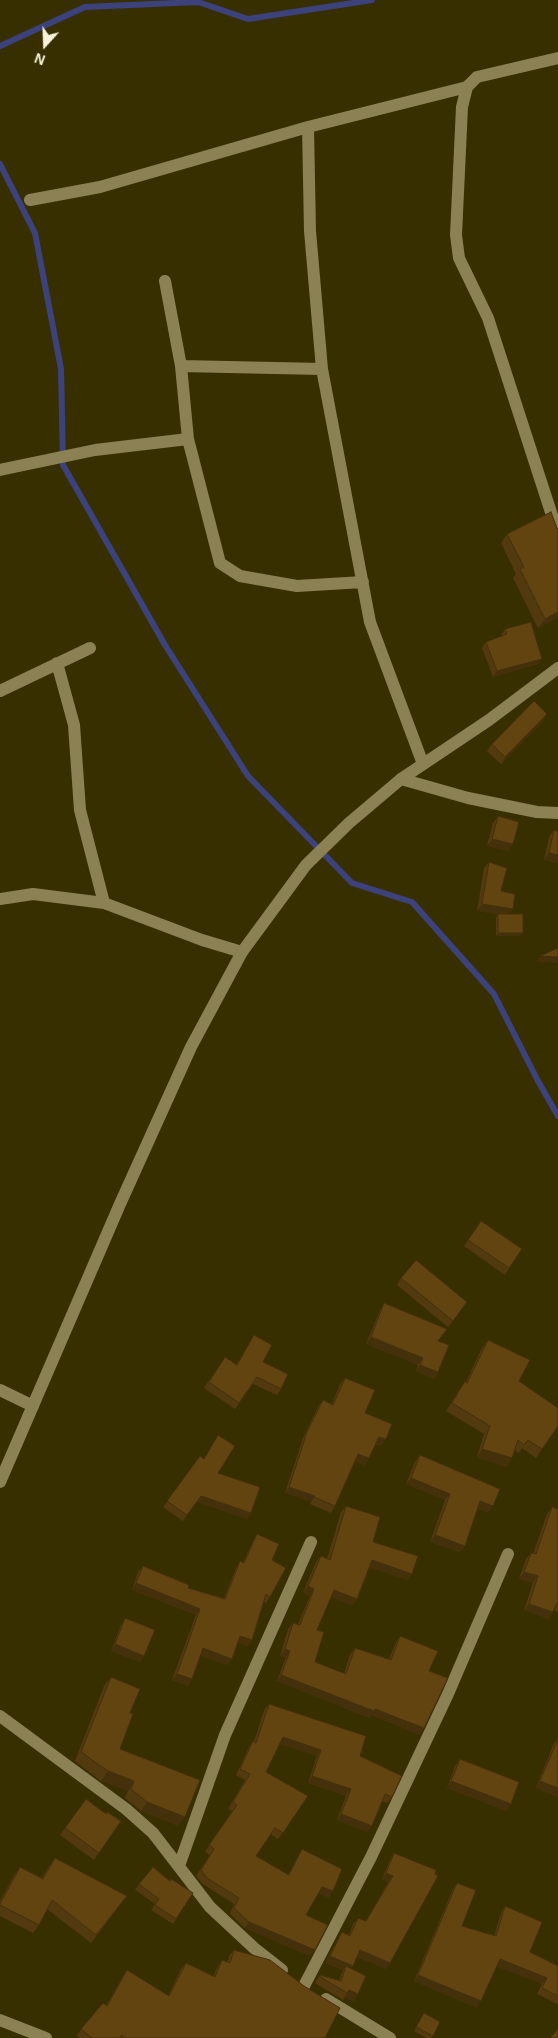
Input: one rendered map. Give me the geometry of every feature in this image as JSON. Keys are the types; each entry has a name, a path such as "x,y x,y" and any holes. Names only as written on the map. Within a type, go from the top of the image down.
{"street":[{"path":"30,200 100,187 308,128 467,87 477,77 558,58"},
{"path":"467,87 462,107 456,215 459,258 488,318 558,534"},
{"path":"308,128 310,231 322,369 370,622 423,764"},
{"path":"165,281 182,366 188,439 220,563 240,576 297,586 363,582"},
{"path":"182,366 322,369"},
{"path":"0,470 95,450 188,439"},
{"path":"0,691 90,648"},
{"path":"57,664 74,725 80,810 104,904"},
{"path":"0,1482 120,1204 191,1047 242,952 306,865 349,823 401,779 489,720 558,668"},
{"path":"401,779 468,798 537,812 558,813"},
{"path":"0,899 33,894 104,904 202,940 242,952"},
{"path":"0,1390 33,1406"},
{"path":"179,1866 225,1735 311,1542"},
{"path":"297,1981 375,1848 448,1694 508,1554"},
{"path":"0,1716 126,1809 153,1833 210,1907 254,1948 297,1981 390,2038"},
{"path":"0,2020 46,2038"}],"building":[{"path":"551,512 558,529 558,612 545,619 520,569 524,567 507,534"},
{"path":"531,622 542,659 497,671 486,642 507,634 505,629"},
{"path":"534,701 547,714 505,757 492,744"},
{"path":"498,816 519,822 513,844 492,839"},
{"path":"554,830 558,831 558,855 549,853"},
{"path":"489,862 507,868 501,891 515,894 513,909 482,904"},
{"path":"498,914 523,914 523,933 498,933"},
{"path":"558,948 558,957 540,956"},
{"path":"481,1221 522,1249 509,1268 468,1240"},
{"path":"416,1260 467,1302 453,1321 401,1278"},
{"path":"384,1303 447,1329 438,1341 449,1345 438,1372 420,1365 423,1358 371,1337"},
{"path":"254,1335 272,1345 263,1362 288,1374 281,1389 257,1377 239,1403 209,1382 225,1357 237,1365"},
{"path":"488,1340 530,1360 519,1381 558,1408 558,1426 542,1449 528,1440 524,1445 518,1440 512,1458 482,1449 490,1426 452,1403 465,1381 467,1383"},
{"path":"345,1378 375,1390 365,1413 392,1424 386,1439 379,1437 369,1458 358,1454 335,1506 315,1496 289,1487 307,1432 323,1400 333,1405"},
{"path":"218,1435 235,1446 218,1473 260,1487 251,1513 201,1496 187,1515 167,1501 200,1456 204,1459"},
{"path":"420,1455 500,1489 493,1506 480,1501 465,1546 435,1535 450,1494 411,1478"},
{"path":"346,1506 380,1517 373,1542 418,1556 412,1574 372,1560 357,1599 334,1590 317,1630 324,1632 315,1662 346,1674 355,1648 391,1660 400,1636 438,1651 429,1671 448,1678 424,1728 281,1675 290,1651 285,1649 293,1623 300,1625 314,1589 308,1586 321,1556 330,1560"},
{"path":"552,1507 558,1509 558,1603 553,1612 529,1604 538,1576 524,1572 531,1553 536,1554"},
{"path":"257,1534 279,1544 272,1560 286,1568 270,1597 266,1594 252,1640 240,1636 232,1659 203,1648 192,1679 177,1674 200,1609 136,1583 143,1566 189,1585 188,1588 225,1599 240,1561 244,1563"},
{"path":"125,1618 155,1630 144,1656 115,1644"},
{"path":"111,1677 140,1689 130,1713 133,1714 120,1749 200,1780 185,1817 147,1802 131,1789 134,1781 108,1771 81,1752"},
{"path":"269,1704 366,1736 360,1756 402,1776 392,1797 385,1794 372,1826 341,1814 351,1789 312,1776 321,1750 283,1737 266,1772 308,1796 283,1833 275,1828 256,1856 289,1875 302,1849 342,1869 333,1891 322,1887 306,1915 328,1925 315,1950 249,1922 234,1908 239,1898 207,1878 201,1870 214,1849 209,1845 237,1805 233,1802 250,1774 240,1769 253,1741 256,1743"},
{"path":"558,1739 558,1788 540,1781"},
{"path":"460,1759 519,1782 511,1804 451,1781"},
{"path":"86,1799 106,1814 107,1812 121,1821 99,1853 65,1828"},
{"path":"394,1853 436,1870 435,1874 438,1876 390,1963 360,1950 353,1966 330,1956 342,1932 350,1936 358,1918 366,1921 393,1876 386,1873"},
{"path":"55,1858 127,1896 96,1935 52,1900 39,1925 0,1905 20,1867 43,1879"},
{"path":"153,1867 170,1881 171,1879 193,1893 176,1919 155,1905 159,1899 139,1884"},
{"path":"457,1883 476,1890 462,1926 496,1936 505,1906 542,1922 530,1952 558,1966 558,1996 542,1988 547,1978 500,1959 481,2001 418,1975"},
{"path":"234,1950 270,1960 304,1986 340,2008 325,2038 125,2038 122,2035 120,2038 92,2038 81,2029 103,2003 107,2006 127,1970 169,1996 186,1963 215,1977 222,1960 230,1963"},
{"path":"346,1966 366,1976 358,1994 349,1990 347,1993 319,1976 341,1981"},
{"path":"424,2013 440,2022 433,2036 416,2027"},
{"path":"558,2029 558,2038 550,2038"}],"waterway":[{"path":"0,46 85,7 198,2 248,19 372,0"},
{"path":"0,164 35,233 61,369 63,465 165,645 248,776 352,883 412,902 494,994 558,1116"}]}
